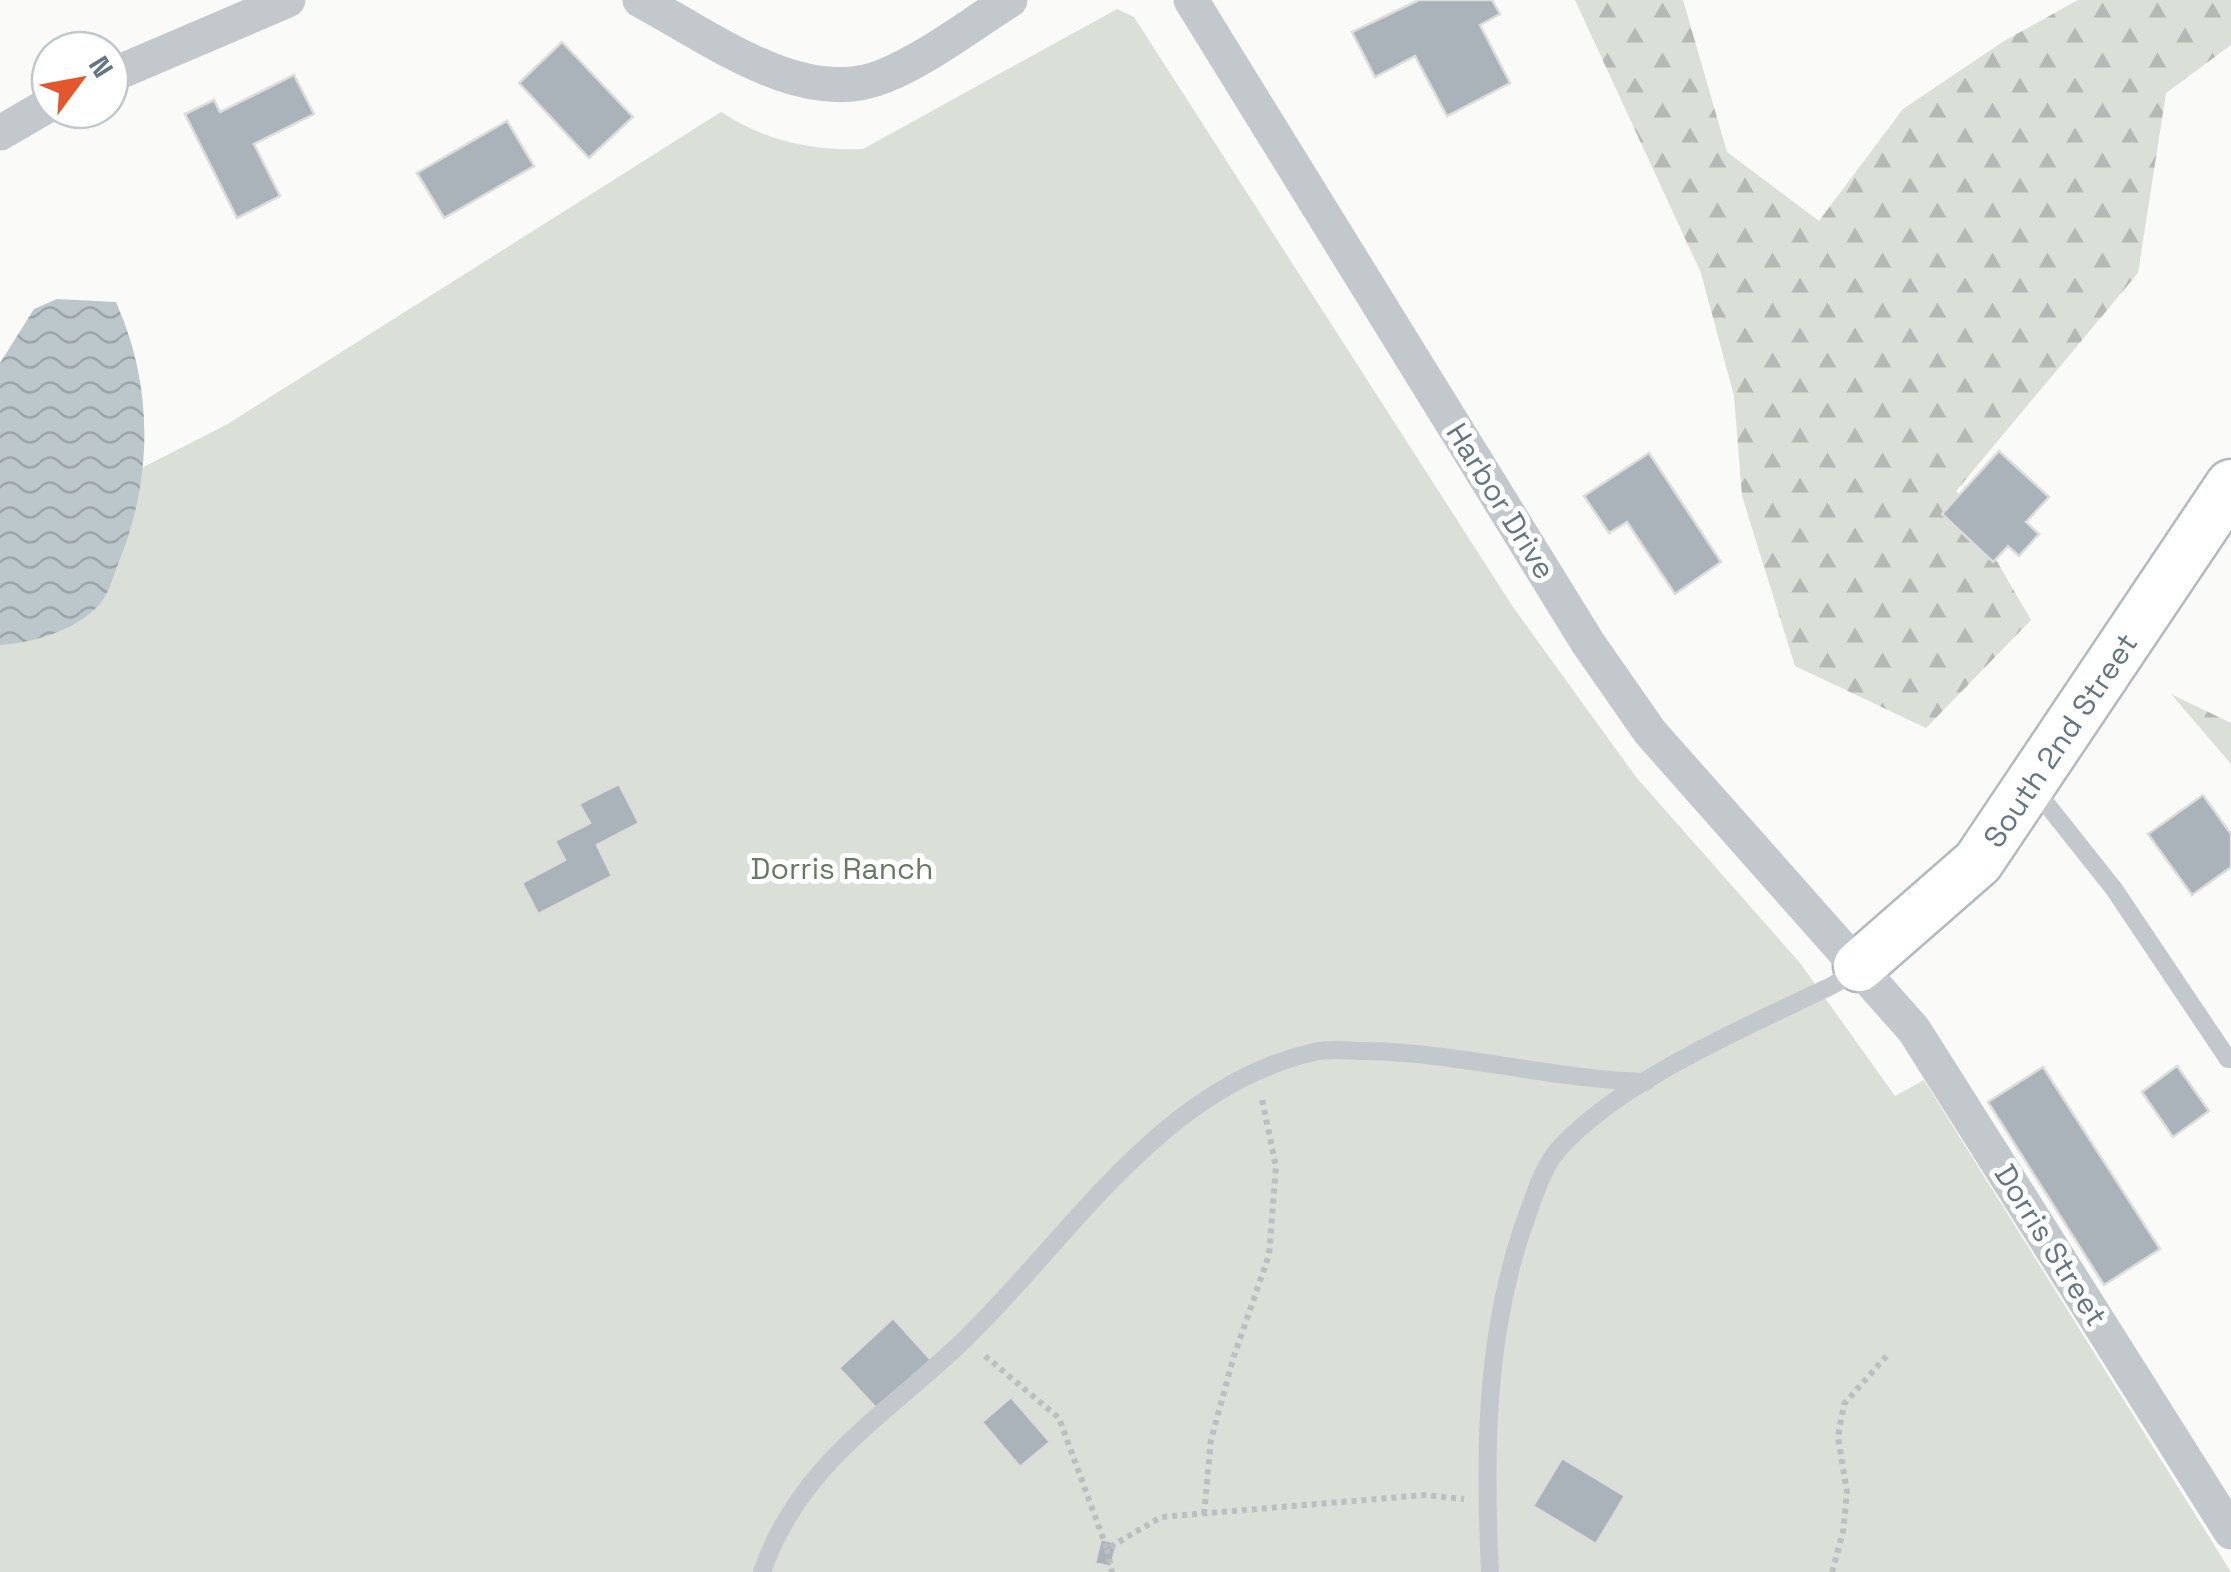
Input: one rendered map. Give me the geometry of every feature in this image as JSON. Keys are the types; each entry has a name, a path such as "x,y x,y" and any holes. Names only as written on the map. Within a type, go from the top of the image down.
{"street":[{"path":"130,67 288,0"},
{"path":"640,0 768,67 826,86 882,78 1010,0"},
{"name":"Harbor Drive","path":"1191,0 1588,643 1650,732 1859,966"},
{"path":"0,133 30,116"},
{"name":"South 2nd Street","path":"1859,966 1978,862 2231,485"},
{"name":"Dorris Street","path":"1859,966 1914,1030 2231,1532"}],"lane":[{"path":"2030,782 2114,889 2228,1059"},
{"path":"1490,1572 1490,1374 1509,1263 1553,1155 1578,1130 1646,1082 1835,984 1859,966"},
{"path":"762,1572 778,1527 808,1481 966,1339 1154,1139 1256,1069 1318,1050 1395,1052 1590,1080 1646,1082"}],"path":[{"path":"1204,1514 1211,1440 1233,1359 1269,1255 1276,1166 1256,1069"},
{"path":"966,1339 1059,1418 1112,1572"},
{"path":"1832,1572 1844,1532 1846,1492 1838,1436 1844,1404 1889,1353"},
{"path":"1107,1549 1161,1517 1425,1495 1487,1500"}],"green space":[{"path":"1575,0 1683,0 1727,152 1819,221 1903,109 2004,41 2078,0 2231,0 2231,45 2166,93 2138,273 1956,491 2031,620 1926,728 1795,666 1742,496 1734,396 1701,273"},
{"name":"Dorris Ranch","path":"1117,9 1134,17 1513,607 1636,777 1800,963 1895,1096 1924,1080 2231,1572 0,1572 0,540 226,425 721,112 789,142 863,149"},
{"path":"2171,694 2231,723 2231,764"}],"water":[{"path":"57,299 116,302 128,334 143,400 143,466 138,499 130,532 98,606 52,634 0,645 0,363 34,309"}],"building":[{"path":"1419,0 1492,0 1500,14 1480,25 1510,83 1447,116 1415,56 1375,77 1352,32"},
{"path":"562,42 633,117 589,158 519,83"},
{"path":"294,75 314,114 254,144 280,196 237,218 185,114 214,100 220,112"},
{"path":"507,121 534,166 444,218 417,173"},
{"path":"1999,451 2049,497 2026,522 2039,534 2019,556 2008,546 1993,562 1942,514"},
{"path":"1649,453 1721,562 1675,594 1627,522 1609,533 1584,496"},
{"path":"619,784 639,823 597,845 612,876 538,914 522,883 565,860 555,841 590,823 579,804"},
{"path":"2203,795 2231,834 2231,867 2192,895 2148,834"},
{"path":"2177,1066 2209,1111 2173,1137 2142,1092"},
{"path":"2043,1067 2160,1249 2104,1285 1988,1102"},
{"path":"893,1318 931,1360 877,1409 839,1368"},
{"path":"1011,1397 1050,1442 1020,1467 982,1422"},
{"path":"1562,1458 1625,1496 1596,1544 1533,1506"},
{"path":"1101,1539 1117,1543 1111,1567 1095,1563"}]}
